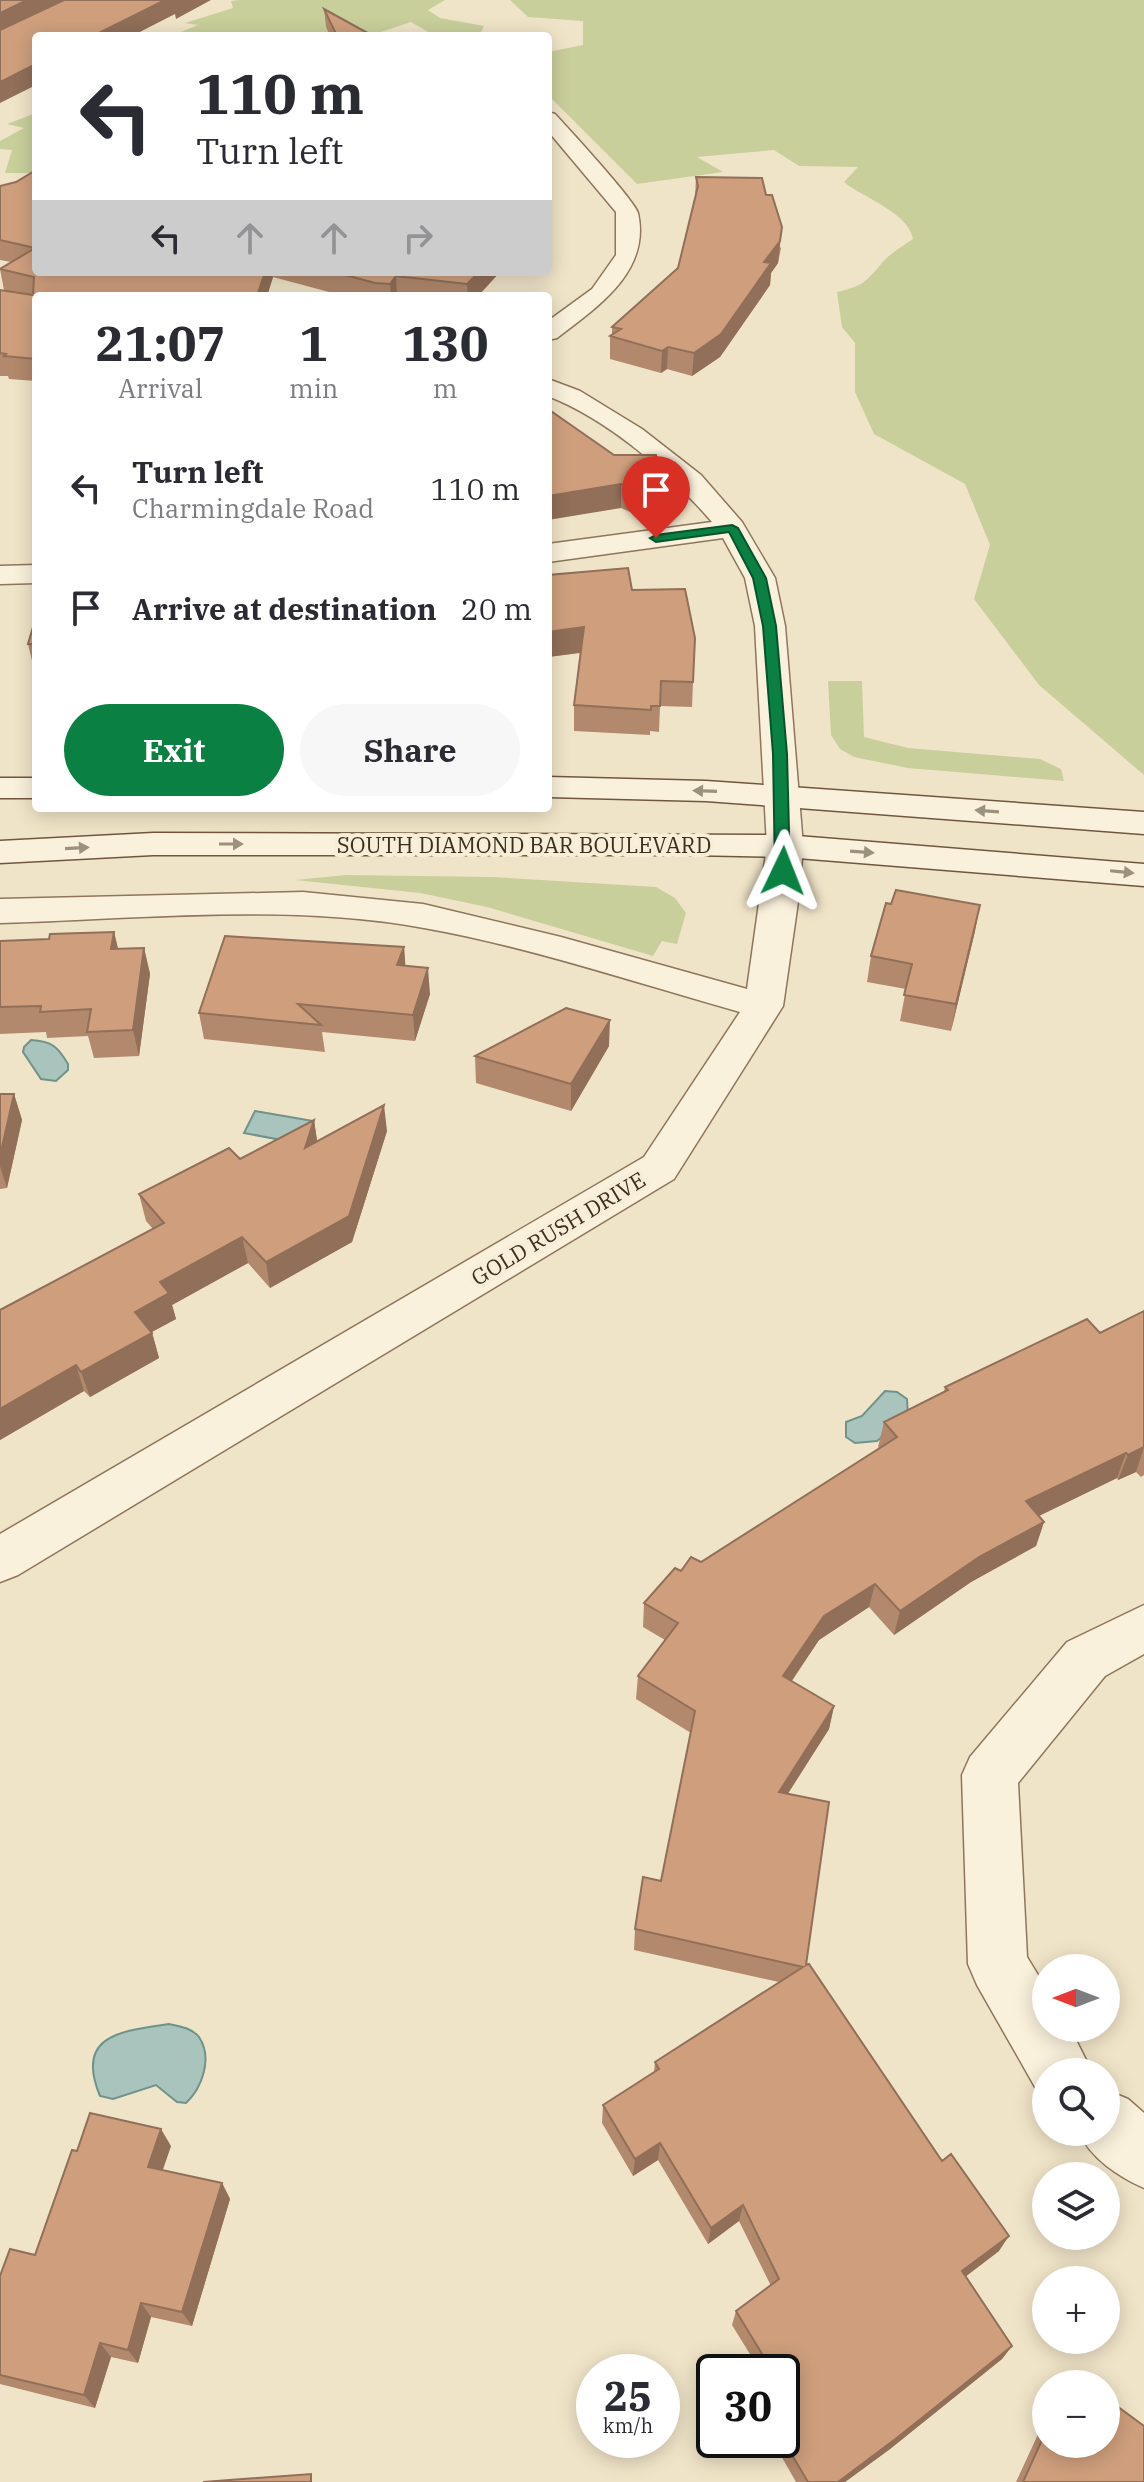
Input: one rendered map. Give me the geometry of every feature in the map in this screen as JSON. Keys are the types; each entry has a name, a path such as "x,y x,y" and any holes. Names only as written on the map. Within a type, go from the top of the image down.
{"street":[{"path":"552,123 627,211 627,255 600,294 552,330"},
{"path":"561,163 586,161"},
{"name":"GOLD RUSH DRIVE","path":"0,1560 659,1168 764,1006 781,895 785,846 770,626 760,578 732,528 691,481 633,435 571,396 552,389"},
{"path":"552,552 732,528"},
{"path":"0,575 32,574"},
{"path":"552,787 783,796 1144,823"},
{"path":"0,788 32,788"},
{"name":"SOUTH DIAMOND BAR BOULEVARD","path":"0,852 201,844 472,842 785,846 1144,875"},
{"path":"0,911 303,903 423,916 561,949 764,1006"},
{"path":"1053,2058 998,1964 990,1775 1086,1659 1144,1628"},
{"path":"1120,2134 1144,2156"}],"green space":[{"path":"445,0 428,10 440,18 484,26 481,32 428,32 411,22 381,32 181,32 198,25 185,23 233,8 231,1"},
{"path":"510,0 1144,0 1144,775 1039,685 974,599 990,545 965,484 874,434 855,392 855,343 842,327 837,292 862,283 888,257 913,239 903,221 844,182 858,167 799,166 774,150 697,157 723,172 637,184 552,99 552,51 583,45 583,21 528,17"},
{"path":"32,115 32,173 5,173 12,150 0,149 0,141 24,128 7,124"},
{"path":"828,681 862,681 864,737 908,748 1040,759 1061,769 1064,781 908,768 854,757 840,749 831,735"},
{"path":"346,875 493,877 656,887 675,898 686,913 677,944 662,941 653,956 487,907 420,893 295,880"}],"water":[{"path":"31,1040 54,1046 68,1064 68,1070 56,1081 41,1079 23,1052"},
{"path":"255,1111 313,1121 303,1144 244,1133"},
{"path":"885,1391 897,1392 907,1399 908,1416 877,1441 855,1443 846,1437 846,1422 862,1416"},
{"path":"169,2024 196,2034 203,2045 204,2072 192,2097 186,2103 177,2102 156,2085 113,2099 100,2096 93,2060 98,2048 120,2034"}],"building":[{"path":"0,0 27,0 0,13"},
{"path":"64,0 165,0 101,32 32,32 32,66 0,82 0,30"},
{"path":"324,9 366,32 335,32"},
{"path":"32,172 32,247 0,240 0,186 16,182"},
{"path":"696,177 762,178 766,195 772,195 782,227 780,241 764,262 771,263 721,334 694,353 668,347 662,351 610,336 621,329 612,327 678,268 698,186"},
{"path":"32,250 32,276 264,276 258,292 33,292 34,277 0,269"},
{"path":"349,276 396,276 390,284"},
{"path":"396,276 475,276 467,284"},
{"path":"0,290 32,295 32,359 0,353"},
{"path":"552,412 614,455 656,455 658,478 641,481 636,490 621,484 552,495"},
{"path":"628,568 632,590 685,589 695,638 693,682 661,681 660,706 651,706 651,710 574,705 584,627 552,631 552,575"},
{"path":"896,890 980,905 956,1004 904,995 912,964 871,956 886,903 891,904"},
{"path":"114,932 111,949 144,948 133,1030 87,1032 91,1009 40,1012 41,1006 0,1007 0,941 49,939 50,934"},
{"path":"225,936 404,947 397,965 428,968 413,1015 298,1004 321,1025 199,1013"},
{"path":"566,1008 610,1020 571,1084 475,1056"},
{"path":"0,1094 14,1094 0,1156"},
{"path":"384,1105 349,1216 266,1262 242,1237 160,1282 169,1293 135,1312 152,1333 81,1372 76,1365 0,1409 0,1310 164,1223 139,1194 229,1148 240,1159 314,1120 305,1148"},
{"path":"1144,1311 1144,1447 1026,1501 1044,1522 979,1557 900,1611 875,1584 824,1616 783,1676 834,1706 779,1792 829,1802 806,1965 809,1964 942,2161 951,2154 1009,2236 962,2271 1012,2346 838,2482 808,2482 794,2458 800,2458 800,2354 762,2354 736,2311 779,2279 743,2205 711,2228 660,2143 635,2159 603,2105 659,2069 655,2062 803,1967 635,1929 643,1877 661,1881 695,1711 638,1676 678,1623 644,1603 675,1568 681,1571 691,1557 701,1562 897,1437 884,1422 948,1390 945,1387 1087,1319 1100,1333"},
{"path":"90,2113 161,2129 148,2167 222,2183 182,2312 141,2303 128,2350 100,2343 84,2395 0,2375 0,2276 10,2249 35,2255 72,2150 77,2151"},
{"path":"1120,2408 1144,2426 1144,2482 1023,2482 1034,2458 1120,2458"},
{"path":"311,2474 311,2482 203,2482"}],"route":[{"path":"656,538 732,528 760,578 770,626 783,796 783,871"}]}
